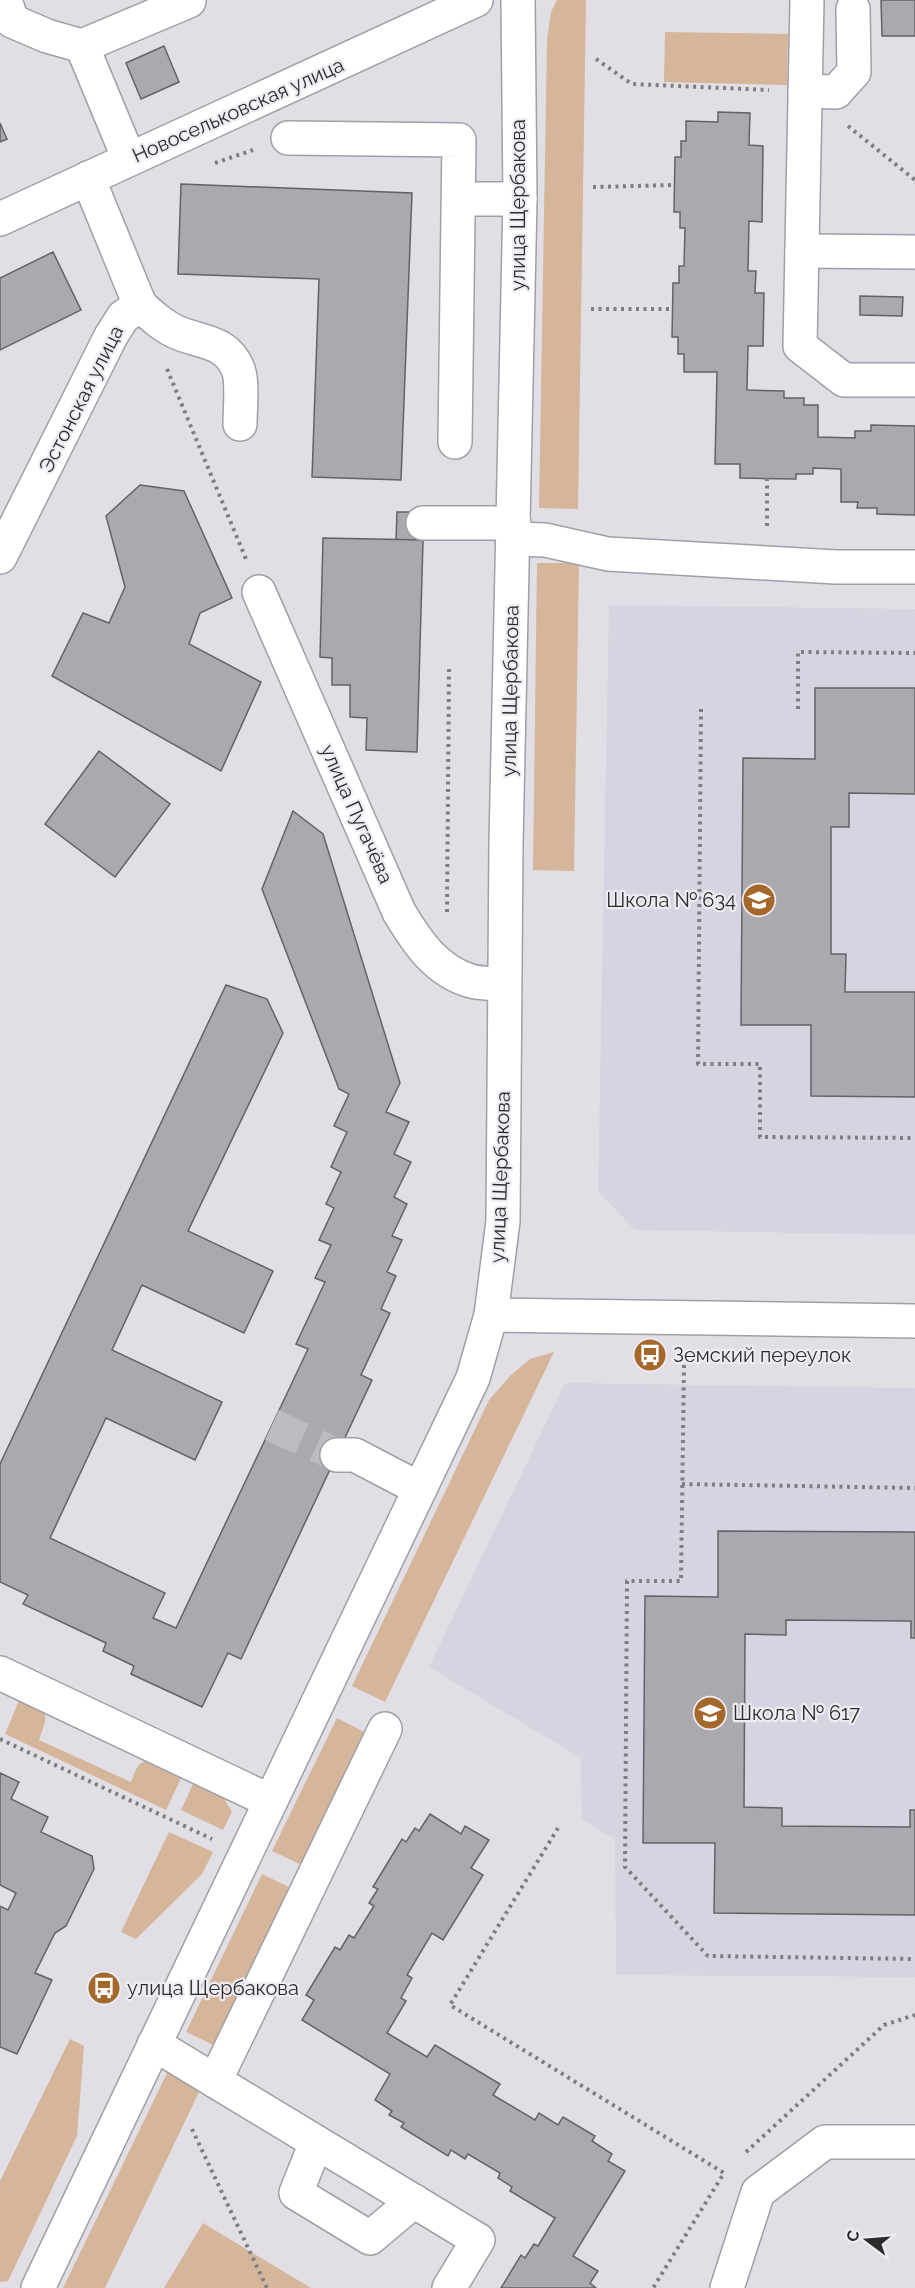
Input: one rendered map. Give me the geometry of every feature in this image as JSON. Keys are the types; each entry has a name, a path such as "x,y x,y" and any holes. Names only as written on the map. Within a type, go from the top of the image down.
{"street":[{"path":"5,0 12,21 46,36 82,46 189,0"},
{"name":"улица Щербакова","path":"38,2288 473,1378 491,1315 503,1221 504,984 520,199 518,0"},
{"path":"807,0 800,346 844,380 915,380"},
{"name":"Новосельковская улица","path":"0,219 465,3"},
{"path":"805,91 836,92 854,72 853,9"},
{"path":"82,46 129,159"},
{"path":"288,138 459,140 455,442"},
{"name":"Эстонская улица","path":"0,557 111,336 123,317 140,305 88,178"},
{"path":"459,199 520,199"},
{"path":"802,251 915,252"},
{"path":"140,305 158,322 181,334 226,350 239,370 240,424"},
{"path":"423,523 514,531 608,554 836,567 915,567"},
{"name":"улица Пугачёва","path":"259,592 399,912 418,942 442,968 472,981 504,984"},
{"path":"491,1315 915,1321"},
{"path":"337,1455 355,1455 420,1489"},
{"path":"0,1672 270,1801"},
{"path":"215,2080 385,1729"},
{"path":"154,2043 478,2240 449,2288"},
{"path":"727,2288 758,2192 825,2142 915,2142"},
{"path":"316,2143 296,2193 370,2238 414,2201"}],"path":[{"path":"596,58 632,84 805,91 915,180"},
{"path":"593,187 675,185"},
{"path":"591,309 673,309"},
{"path":"164,360 259,592"},
{"path":"767,478 768,563"},
{"path":"798,709 798,652 915,653"},
{"path":"447,912 449,669"},
{"path":"701,709 698,1064 760,1064 760,1137 915,1138"},
{"path":"684,1365 681,1581 627,1581 625,1867 708,1956 915,1959"},
{"path":"682,1484 915,1488"},
{"path":"0,1739 245,1855"},
{"path":"558,1828 450,2005 724,2173"},
{"path":"740,2157 884,2025 915,2015"},
{"path":"192,2129 267,2288"},
{"path":"653,2288 724,2173 732,2165"}],"shaded area":[{"path":"557,0 586,0 578,509 539,508 547,39 551,12"},
{"path":"665,32 788,34 787,85 664,82"},
{"path":"537,563 579,563 574,871 533,870"},
{"name":"Школа № 634","path":"609,605 915,609 915,1235 635,1230 598,1191"},
{"path":"554,1352 385,1702 352,1686 489,1400 510,1376 530,1359"},
{"name":"Школа № 617","path":"565,1383 915,1388 915,1977 616,1975 615,1839 582,1820 581,1758 429,1667"},
{"path":"20,1698 37,1706 44,1713 45,1718 39,1740 131,1782 139,1765 149,1761 161,1763 183,1774 166,1810 5,1734"},
{"path":"337,1718 370,1735 306,1867 272,1851"},
{"path":"195,1780 219,1790 232,1812 223,1830 181,1810"},
{"path":"169,1832 213,1852 202,1874 136,1939 121,1932"},
{"path":"262,1874 295,1890 220,2048 186,2032"},
{"path":"70,2039 84,2046 77,2136 8,2281 0,2282 0,2181"},
{"path":"169,2069 201,2088 105,2288 63,2288"},
{"path":"203,2223 311,2288 164,2288"}],"building":[{"path":"881,0 915,0 915,36 882,36"},
{"path":"164,46 179,82 141,99 126,63"},
{"path":"718,112 750,113 749,145 763,146 762,222 749,221 748,271 756,271 755,293 764,293 763,346 748,346 747,390 784,391 784,398 804,398 804,405 818,405 818,437 855,438 855,431 871,431 871,425 915,426 915,515 877,514 877,508 857,508 858,502 841,502 841,469 813,468 813,474 796,474 796,479 740,478 740,464 715,464 717,372 684,372 684,354 678,354 678,337 672,337 673,283 679,283 679,266 684,266 685,228 680,228 680,212 674,212 675,157 681,157 681,141 686,141 686,121 718,122"},
{"path":"0,123 7,139 0,142"},
{"path":"181,184 412,193 401,480 312,477 319,279 178,274"},
{"path":"53,252 81,310 0,350 0,278"},
{"path":"860,296 903,297 902,316 860,315"},
{"path":"140,485 184,491 232,598 200,613 189,644 261,682 221,771 52,676 83,613 109,623 125,587 106,516"},
{"path":"397,512 423,512 423,540 396,540"},
{"path":"323,538 423,540 417,752 366,750 367,718 350,717 350,685 332,685 332,658 320,657"},
{"path":"815,688 915,688 915,794 849,793 849,827 831,827 831,954 846,954 845,992 915,992 915,1097 811,1096 811,1025 741,1025 743,758 815,759"},
{"path":"99,751 170,804 115,877 45,824"},
{"path":"293,811 323,834 400,1083 386,1112 409,1122 394,1154 411,1162 394,1197 407,1204 392,1236 402,1240 387,1272 396,1276 381,1309 390,1313 361,1375 372,1380 241,1659 228,1653 202,1707 131,1674 134,1666 103,1651 106,1643 23,1604 28,1595 0,1582 0,1464 226,985 267,999 283,1033 188,1231 273,1271 244,1333 142,1285 112,1350 222,1402 195,1460 106,1418 50,1538 165,1593 153,1618 176,1628 308,1349 296,1344 325,1282 315,1278 331,1245 319,1240 334,1208 326,1204 341,1172 331,1167 347,1132 334,1126 349,1094 339,1089 262,889"},
{"path":"718,1531 915,1532 915,1638 911,1638 911,1621 786,1620 786,1635 745,1634 744,1807 782,1808 782,1826 910,1827 910,1810 915,1810 915,1915 714,1913 715,1843 643,1843 645,1596 718,1597"},
{"path":"0,1773 19,1782 11,1799 48,1817 41,1832 92,1856 94,1869 66,1926 55,1933 35,1973 52,1980 17,2054 0,2047 0,1906 8,1910 16,1893 0,1885"},
{"path":"430,1814 461,1834 465,1826 489,1840 471,1868 483,1875 443,1940 432,1933 407,1975 412,1978 401,1998 406,2001 387,2033 427,2057 435,2045 500,2084 493,2095 535,2120 539,2113 558,2125 563,2117 595,2136 592,2141 612,2154 608,2161 625,2171 573,2256 598,2271 590,2283 596,2288 501,2288 521,2255 525,2258 534,2244 538,2246 555,2218 510,2191 512,2187 498,2178 500,2173 468,2154 465,2159 451,2150 448,2156 401,2127 404,2123 389,2115 392,2111 375,2100 390,2074 302,2020 314,2000 306,1995 335,1947 340,1950 349,1935 354,1938 374,1906 369,1903 378,1889 373,1887 402,1839 406,1842 415,1828 419,1831"}],"tunnel":[{"path":"272,1425 337,1455"}],"place":[{"name":"Школа № 634","path":"759,900"},
{"name":"Земский переулок","path":"650,1355"},
{"name":"Школа № 617","path":"710,1713"},
{"name":"улица Щербакова","path":"104,1988"}]}
